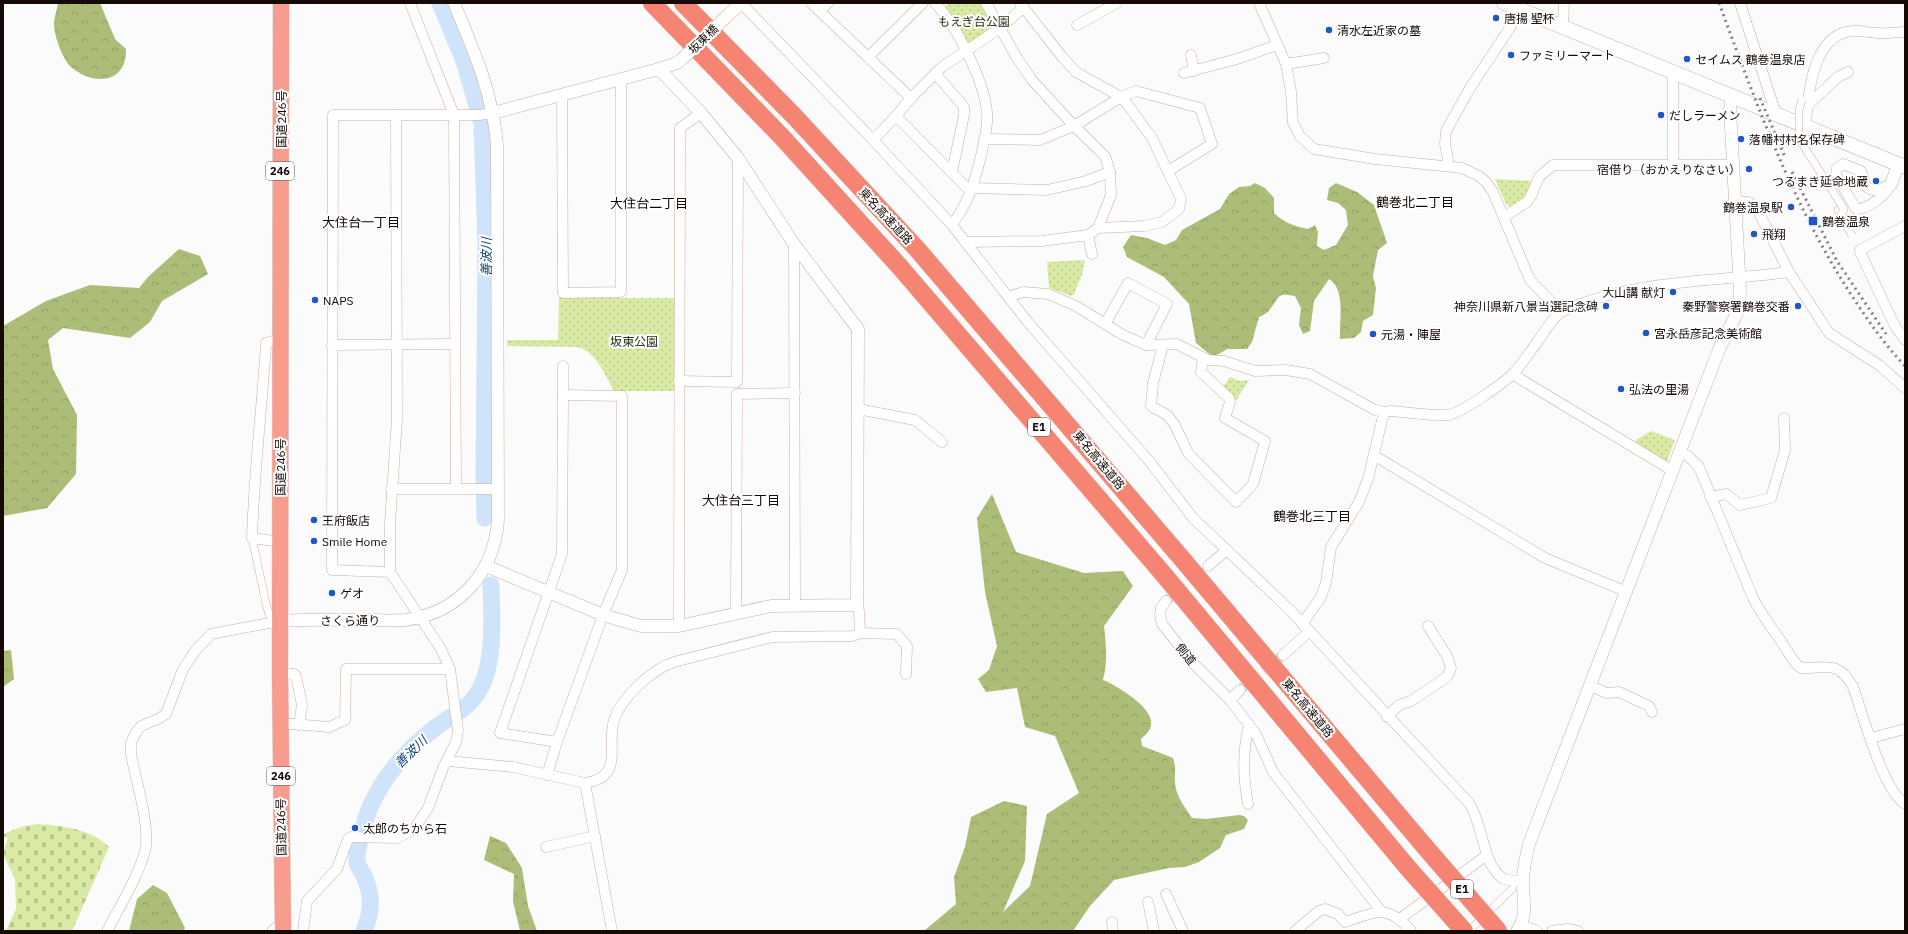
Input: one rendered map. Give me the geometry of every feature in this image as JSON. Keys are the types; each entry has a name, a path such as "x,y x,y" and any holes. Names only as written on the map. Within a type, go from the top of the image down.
{"highway":[{"name":"国道246号","path":"279,928 280,673 275,618 281,542 281,3"},
{"name":"東名高速道路","path":"652,3 781,136 900,267 1165,576 1408,868 1464,931"},
{"name":"東名高速道路","path":"684,3 795,117 918,250 1498,931"}],"main road":[{"path":"1504,3 1521,6 1563,26 1731,97 1805,125 1902,166"}],"street":[{"path":"410,3 454,115 456,488"},
{"name":"さくら通り","path":"275,618 405,620 438,611 456,600 475,582 486,566 493,550 497,533 498,489 498,165 493,113 484,78 454,3"},
{"path":"741,3 874,140 967,242 1027,322 1150,462 1193,518 1302,624 1387,717 1469,803 1476,813 1487,855 1496,872 1505,879 1518,884 1526,907 1519,928 1537,931"},
{"name":"坂東橋","path":"493,113 677,63 741,3"},
{"path":"811,3 910,98"},
{"path":"820,12 828,3"},
{"path":"868,57 923,3"},
{"path":"935,3 954,27 967,51 985,99 987,114 984,139 972,188 966,202 952,225"},
{"path":"986,3 1032,80 1074,126 1105,156 1110,172 1111,195 1098,228"},
{"path":"1077,25 1117,3"},
{"path":"1259,3 1286,64 1291,92 1292,123 1300,136 1314,149 1375,159 1462,168 1479,176 1494,192 1530,280 1561,312"},
{"path":"1563,26 1564,3"},
{"path":"1740,3 1776,114"},
{"path":"874,140 910,98 942,67 1000,28 1022,5 1063,58 1076,72 1121,97 1152,138 1181,199 1179,209 1162,222 1144,226 1098,228 1088,234 1042,241 967,242"},
{"path":"1445,166 1448,160 1445,144 1446,131 1470,88 1521,6"},
{"path":"1805,125 1805,103 1812,76 1821,54 1836,37 1852,31 1879,33 1905,32"},
{"path":"1184,73 1277,45"},
{"path":"1191,55 1194,71"},
{"path":"1286,64 1324,58"},
{"path":"658,69 701,113 738,158 794,244 858,329 857,605 860,611 860,633"},
{"path":"1673,72 1673,164"},
{"path":"1848,72 1805,103 1799,110 1799,139 1807,146 1844,209 1839,214 1852,236"},
{"path":"935,74 964,108 964,115 952,172"},
{"path":"562,95 563,293 621,292 621,79"},
{"path":"984,139 1040,140 1074,126 1121,97 1136,91 1200,108 1212,144 1168,171"},
{"path":"1469,931 1518,884 1529,844 1720,347 1739,309 1740,278 1730,109 1731,97"},
{"path":"390,572 332,570 333,115 479,115 493,113"},
{"path":"679,626 680,128 701,113"},
{"path":"303,931 307,901 337,868 348,839 360,837 397,838 414,829 428,808 443,768 448,761 456,742 458,731 450,669 441,649 390,572 390,524 397,419 396,115"},
{"path":"896,116 966,187 1047,190 1086,181 1110,172"},
{"path":"679,381 737,382 738,158"},
{"path":"1872,203 1869,189 1861,171 1843,164 1838,168 1836,175 1854,208 1860,209 1872,203 1882,197 1887,192 1902,166"},
{"path":"1504,217 1527,202 1539,177 1554,165 1733,165"},
{"path":"1869,189 1879,190 1891,184"},
{"path":"1735,201 1749,202 1754,206 1789,272 1829,333 1880,365 1905,388"},
{"path":"1905,226 1860,250 1860,252 1895,326 1905,340"},
{"path":"1088,234 1092,254"},
{"path":"794,244 796,394 795,605"},
{"path":"1008,297 1023,292 1048,294 1078,302 1123,335 1146,345 1177,344 1188,348 1203,358 1224,361 1255,371 1286,370 1310,374 1375,410 1384,412 1390,411 1448,415 1459,411 1484,396 1512,374 1561,312 1617,293 1651,285 1740,278 1789,272"},
{"path":"1106,324 1128,283 1168,304 1146,345"},
{"path":"108,931 142,859 146,846 146,829 131,754 131,743 135,734 141,726 166,714 183,669 196,650 211,634 275,618 267,608 252,538 254,475 263,399 266,343 280,339"},
{"path":"332,345 455,344"},
{"path":"1163,345 1154,383 1151,406 1167,415 1175,425 1188,453 1236,502 1253,484 1265,441 1225,418 1230,402 1228,398 1200,372 1203,358"},
{"path":"557,742 500,733 562,554 563,366"},
{"path":"1512,374 1673,472"},
{"path":"736,612 737,394 796,394"},
{"path":"547,775 557,742 603,615 622,570 622,396 563,395"},
{"path":"263,399 280,401"},
{"path":"858,408 915,420 942,442"},
{"path":"1302,624 1321,597 1326,584 1331,547 1359,502 1375,456 1384,412"},
{"path":"1710,497 1726,494 1740,505 1771,498 1785,450 1784,418"},
{"path":"1680,452 1688,456 1699,467 1710,497 1753,598 1763,618 1782,642 1794,663 1801,668 1822,666 1831,667 1842,672 1848,678 1853,687 1870,738 1889,785 1900,801 1905,804"},
{"path":"1375,456 1545,558 1627,592"},
{"path":"392,489 498,489"},
{"path":"252,538 281,542"},
{"path":"1208,566 1227,550"},
{"path":"486,566 603,615 641,626 679,626 736,612 771,606 857,605"},
{"name":"側道","path":"1166,601 1161,608 1160,615 1162,624 1192,662 1230,700 1256,734 1274,772 1381,911"},
{"path":"1387,717 1399,705 1411,701 1447,677 1451,668 1448,656 1428,626"},
{"path":"1283,655 1309,632"},
{"path":"448,761 513,767 585,783 597,782 608,773 611,765 614,722 618,711 627,698 662,666 772,637 853,636 860,633 897,634 907,646 906,674"},
{"path":"280,723 329,727 344,720 346,669 450,669"},
{"path":"280,673 294,674 296,676 302,705 299,725"},
{"path":"1591,686 1606,693 1619,692 1648,706 1652,712"},
{"path":"1230,700 1240,690"},
{"path":"1248,804 1244,779 1244,765 1249,726"},
{"path":"1870,738 1905,729"},
{"path":"585,783 612,931"},
{"path":"546,847 595,836"},
{"path":"1401,918 1487,855"},
{"path":"1166,894 1183,931"},
{"path":"1148,902 1154,931"},
{"path":"1295,931 1319,911 1325,909 1338,914 1345,922 1381,911 1401,918 1412,931"},
{"path":"1552,931 1568,929 1578,931"}],"green space":[{"path":"58,3 100,3 115,39 126,49 125,61 121,69 115,75 98,79 89,77 80,73 68,64 54,29"},
{"name":"もえぎ台公園","path":"950,3 983,3 993,21 993,29 972,43 967,43 958,26 944,7"},
{"path":"1495,179 1531,181 1529,190 1522,201 1518,204 1509,206 1506,204"},
{"path":"1255,183 1265,188 1274,198 1274,213 1286,222 1308,229 1315,225 1318,232 1317,246 1324,250 1336,245 1348,225 1346,210 1338,203 1327,200 1329,188 1336,183 1357,192 1374,205 1387,243 1378,250 1375,265 1373,277 1376,288 1373,315 1363,321 1361,332 1354,338 1340,339 1340,298 1338,290 1329,279 1314,301 1310,331 1303,334 1299,325 1301,308 1295,296 1281,295 1268,312 1259,317 1252,342 1247,349 1227,349 1218,354 1211,355 1196,343 1189,304 1164,277 1127,257 1123,247 1131,235 1147,238 1165,245 1176,240 1182,230 1220,209 1229,194 1239,187 1250,186"},
{"path":"179,249 200,256 208,274 162,301 150,322 130,338 63,328 48,340 53,369 77,415 76,474 47,508 3,516 3,326 46,301 90,285 139,288 148,277"},
{"path":"1085,260 1082,275 1074,294 1071,296 1049,288 1047,262"},
{"name":"坂東公園","path":"559,298 675,298 675,391 614,391 595,359 584,350 577,347 507,346 507,340 558,340"},
{"path":"1230,377 1239,381 1249,380 1236,401 1223,387"},
{"path":"1651,431 1675,440 1667,461 1663,462 1635,446 1636,440"},
{"path":"992,494 1016,552 1084,573 1123,571 1133,586 1104,626 1106,660 1103,680 1116,686 1132,697 1145,709 1149,715 1151,727 1141,739 1142,746 1173,758 1177,793 1181,802 1192,818 1206,819 1239,815 1244,816 1248,820 1244,829 1226,835 1220,848 1199,862 1185,867 1169,868 1114,880 1090,906 1073,931 924,931 956,904 954,877 965,847 971,817 1004,801 1027,806 1025,861 1003,912 1030,886 1047,814 1079,793 1055,736 1025,727 1017,688 986,692 978,679 989,670 997,646 985,592 977,518"},
{"path":"11,650 14,679 3,687 3,651"},
{"path":"39,824 67,827 85,832 102,841 109,847 72,931 6,931 16,909 15,879 3,854 8,838 3,836 3,834 24,826"},
{"path":"490,836 506,843 522,868 528,906 537,931 520,931 513,901 514,874 484,860"},
{"path":"153,885 167,893 185,928 183,931 129,931 137,899"}],"waterway":[{"name":"善波川","path":"440,3 464,61 482,124 486,245 485,518"},
{"name":"善波川","path":"364,931 369,917 370,897 367,883 358,866 357,858 365,821 370,807 384,781 402,758 435,728 471,702 480,689 485,678 492,638 491,585"}],"tunnel":[{"path":"1166,601 1200,573"},
{"path":"1240,690 1283,655"}],"railway":[{"path":"1719,3 1761,115 1810,224 1856,303 1869,322 1905,366"},
{"path":"1760,98 1785,157"},
{"path":"1792,172 1837,261 1886,334"}],"place":[{"name":"唐揚 聖杯","path":"1496,18"},
{"name":"清水左近家の墓","path":"1329,30"},
{"name":"ファミリーマート","path":"1511,55"},
{"name":"セイムス 鶴巻温泉店","path":"1687,59"},
{"name":"だしラーメン","path":"1661,115"},
{"name":"落幡村村名保存碑","path":"1741,139"},
{"name":"宿借り（おかえりなさい）","path":"1749,169"},
{"name":"つるまき延命地蔵","path":"1876,181"},
{"name":"鶴巻温泉駅","path":"1791,207"},
{"name":"鶴巻温泉","path":"1813,221"},
{"name":"飛翔","path":"1754,234"},
{"name":"大山講 献灯","path":"1673,292"},
{"name":"NAPS","path":"315,300"},
{"name":"神奈川県新八景当選記念碑","path":"1606,306"},
{"name":"秦野警察署鶴巻交番","path":"1798,306"},
{"name":"宮永岳彦記念美術館","path":"1646,333"},
{"name":"元湯・陣屋","path":"1373,334"},
{"name":"弘法の里湯","path":"1621,389"},
{"name":"王府飯店","path":"314,520"},
{"name":"Smile Home","path":"314,541"},
{"name":"ゲオ","path":"332,593"},
{"name":"太郎のちから石","path":"355,828"}],"district":[{"name":"鶴巻北二丁目","path":"1415,202"},
{"name":"大住台二丁目","path":"649,203"},
{"name":"大住台一丁目","path":"361,222"},
{"name":"大住台三丁目","path":"741,500"},
{"name":"鶴巻北三丁目","path":"1312,516"}]}
